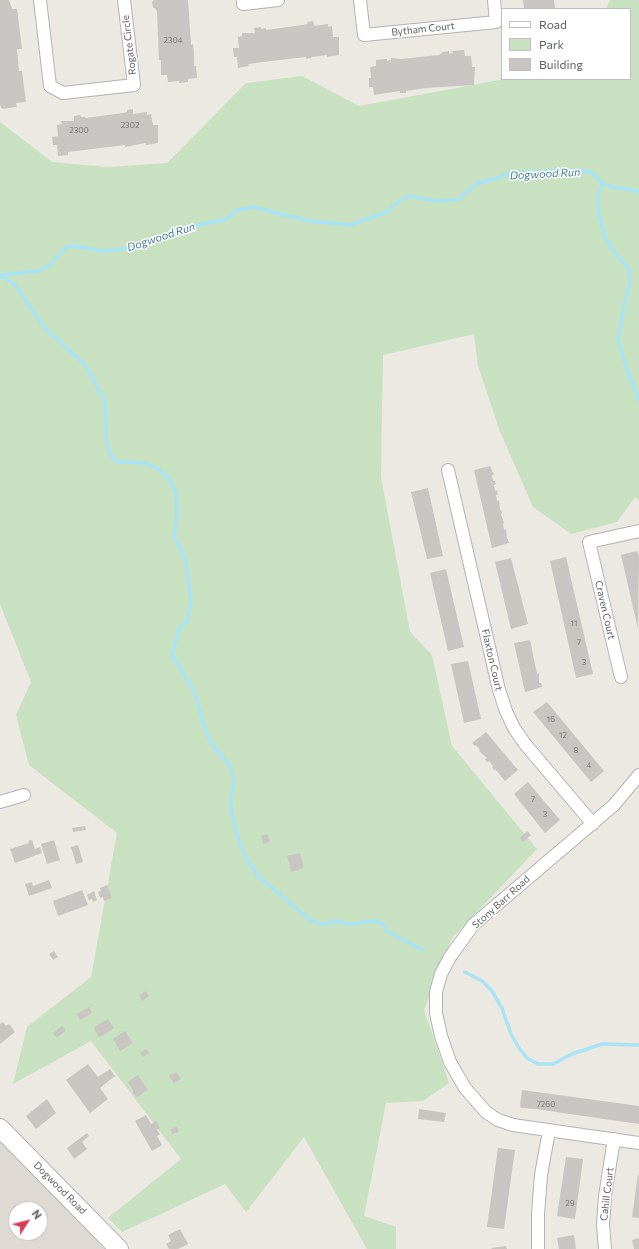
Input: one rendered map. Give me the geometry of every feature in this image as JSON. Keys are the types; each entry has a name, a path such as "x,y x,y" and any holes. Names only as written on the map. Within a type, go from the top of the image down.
{"street":[{"name":"Rogate Circle","path":"40,0 50,86 63,93 134,85 124,0"},
{"path":"243,0 243,4 278,0"},
{"name":"Bytham Court","path":"360,0 364,35 496,22 494,0"},
{"name":"Flaxton Court","path":"448,470 499,690 506,711 514,728 525,744 593,824"},
{"name":"Craven Court","path":"621,677 590,542 639,531"},
{"name":"Stony Barr Road","path":"639,775 614,805 473,926 450,957 441,974 436,992 436,1013 443,1042 450,1062 465,1088 476,1102 498,1120 513,1125 549,1131 639,1143"},
{"path":"0,802 24,795"},
{"name":"Dogwood Road","path":"0,1128 119,1249"},
{"path":"538,1249 538,1214 549,1131"},
{"name":"Cahill Court","path":"605,1249 603,1225 605,1196 614,1139"}],"shaded area":[{"path":"0,1142 46,1188 106,1249 0,1249"}],"green space":[{"path":"610,0 639,0 639,500 635,497 617,522 571,534 533,507 499,429 478,366 474,334 383,355 381,477 410,632 432,655 452,746 537,849 452,938 424,1010 449,1083 423,1101 386,1103 364,1216 396,1227 396,1249 367,1249 304,1137 246,1212 225,1184 122,1232 108,1218 181,1159 91,1041 13,1084 27,1027 91,977 117,833 29,765 16,715 31,682 0,604 0,122 52,162 107,167 167,163 246,83 302,76 359,106 501,80 631,80 631,8 606,8"}],"building":[{"path":"0,0 9,0 12,9 17,9 22,49 17,49 19,71 22,71 26,102 16,103 17,107 2,109 0,105"},
{"path":"154,0 188,0 191,45 193,44 194,66 196,66 197,78 188,79 188,82 179,83 179,81 168,82 167,75 161,75 157,12 155,8 153,8 152,2"},
{"path":"523,0 554,0 555,8 524,8"},
{"path":"313,21 314,26 328,24 328,27 332,26 333,37 339,37 339,55 271,61 248,64 249,66 238,68 237,57 234,57 233,48 239,48 238,37 242,36 242,33 255,33 254,28 261,27 261,29 266,28 266,30 303,25 308,24 307,22"},
{"path":"464,50 465,56 471,56 472,67 475,67 474,85 426,88 406,91 406,93 400,93 400,91 374,95 373,87 369,87 369,78 371,78 370,67 376,66 376,60 387,59 387,61 391,60 391,58 401,59 439,55 443,52 449,51 449,54 453,53 452,51"},
{"path":"133,109 133,114 147,112 147,115 151,114 153,125 158,125 158,143 146,145 146,143 125,147 125,145 68,152 68,155 58,156 57,145 53,145 52,137 58,136 57,125 62,124 61,121 74,121 74,116 80,115 81,117 85,118 123,113 127,112 127,110"},
{"path":"490,466 494,475 492,475 493,481 495,481 496,484 494,485 495,491 497,490 498,494 496,495 497,501 499,500 504,530 506,529 509,543 492,548 474,470"},
{"path":"428,488 443,556 427,559 411,492"},
{"path":"637,551 639,556 638,629 621,555"},
{"path":"566,557 593,674 576,678 550,561"},
{"path":"511,558 528,624 511,629 495,562"},
{"path":"446,569 464,647 448,651 430,573"},
{"path":"530,640 537,674 539,673 539,683 541,683 542,687 525,692 514,643"},
{"path":"468,661 481,719 464,723 451,664"},
{"path":"547,702 604,771 591,782 533,712"},
{"path":"486,732 518,770 505,781 495,769 494,770 489,761 487,762 485,759 487,758 479,751 480,750 476,745 475,746 472,743"},
{"path":"528,782 560,820 545,833 514,794"},
{"path":"85,826 86,830 73,832 72,828"},
{"path":"527,831 531,835 523,842 520,838"},
{"path":"267,834 270,842 263,844 261,836"},
{"path":"32,840 35,849 40,847 42,853 15,863 10,849 29,843 28,841"},
{"path":"54,840 60,860 47,864 41,844"},
{"path":"78,845 83,862 76,864 71,847"},
{"path":"300,853 304,868 291,872 287,856"},
{"path":"49,880 52,888 29,896 25,884 32,882 33,886"},
{"path":"107,885 112,898 104,901 103,897 100,898 98,892 101,891 100,888"},
{"path":"82,890 88,905 58,916 53,901"},
{"path":"94,891 97,900 93,902 92,899 89,900 87,895"},
{"path":"54,951 58,957 53,960 49,954"},
{"path":"146,991 149,996 142,1001 139,995"},
{"path":"89,1007 92,1013 80,1020 77,1014"},
{"path":"108,1019 114,1028 98,1037 94,1027"},
{"path":"3,1022 6,1026 9,1024 15,1032 0,1044 0,1024"},
{"path":"62,1026 66,1030 57,1038 53,1033"},
{"path":"125,1031 133,1043 120,1051 113,1039"},
{"path":"147,1049 149,1053 143,1057 140,1053"},
{"path":"88,1064 98,1077 110,1069 115,1076 100,1088 108,1099 90,1113 66,1080"},
{"path":"176,1072 181,1079 174,1083 169,1076"},
{"path":"138,1075 148,1090 137,1097 132,1092 134,1092 128,1082"},
{"path":"522,1090 639,1106 639,1124 521,1108"},
{"path":"47,1099 56,1113 36,1129 26,1116"},
{"path":"419,1109 446,1113 444,1122 418,1119"},
{"path":"146,1115 151,1124 156,1121 160,1128 157,1130 160,1134 157,1136 162,1145 152,1151 135,1121"},
{"path":"177,1127 179,1132 172,1134 171,1129"},
{"path":"87,1133 89,1136 82,1142 87,1149 74,1159 67,1148"},
{"path":"498,1148 515,1150 504,1229 487,1227"},
{"path":"566,1157 583,1159 575,1219 557,1216"},
{"path":"638,1174 639,1175 639,1218 632,1217"},
{"path":"180,1229 188,1244 178,1249 169,1249 166,1244 171,1241 168,1235"},
{"path":"574,1235 576,1249 559,1249 557,1238"},
{"path":"639,1238 639,1249 634,1249 632,1240"},
{"path":"506,1246 507,1249 491,1248"}],"waterway":[{"name":"Dogwood Run","path":"0,275 39,271 50,265 66,247 74,246 102,251 124,249 164,238 179,229 227,219 237,210 253,207 309,221 350,225 389,211 396,203 408,196 435,201 457,200 476,184 513,173 576,170 591,172 602,183 598,195 599,216 605,236 612,249 629,270 630,283 625,300 618,339 629,376 639,400"},
{"path":"602,183 612,187 639,191"},
{"path":"0,276 14,284 45,328 84,364 92,377 105,402 106,439 110,455 117,462 146,463 161,471 169,479 176,493 177,515 174,536 186,561 191,602 187,621 180,628 172,655 195,693 205,730 213,746 231,767 234,781 231,798 231,811 240,845 247,860 259,877 310,920 321,924 337,922 351,924 374,921 383,924 388,932 423,950"},
{"path":"465,972 482,981 492,991 502,1008 511,1034 519,1048 527,1058 538,1064 553,1064 572,1054 602,1044 639,1045"}]}
